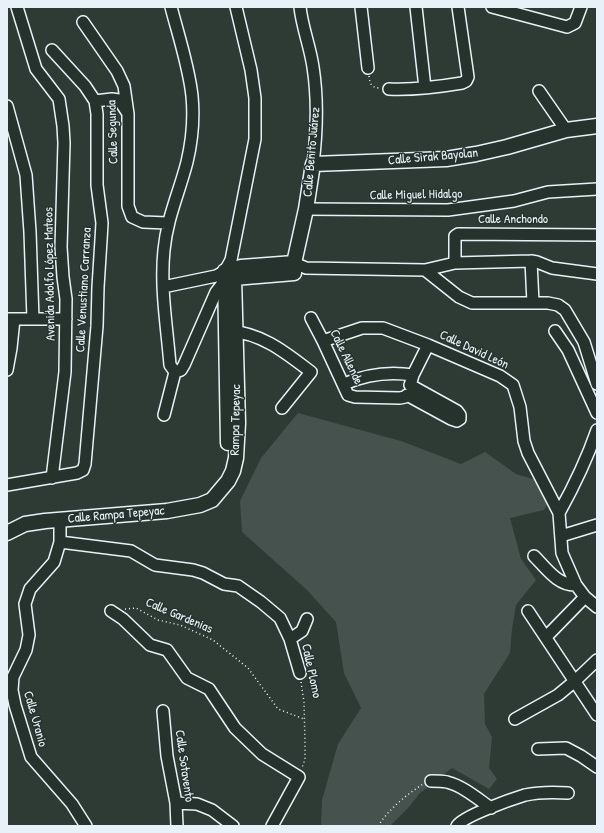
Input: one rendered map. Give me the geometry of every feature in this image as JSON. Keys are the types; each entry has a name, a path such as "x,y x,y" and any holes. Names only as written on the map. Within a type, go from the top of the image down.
{"main road":[{"name":"Calle Sirak Bayolan","path":"313,164 446,158 476,154 566,130 597,126"},
{"name":"Calle Benito Juárez","path":"298,268 313,164"},
{"path":"228,272 298,268"},
{"name":"Rampa Tepeyac","path":"220,490 225,472 228,443 231,331 228,272"},
{"name":"Calle Rampa Tepeyac","path":"7,533 25,524 167,511 200,505 212,500 220,490"}],"street":[{"name":"Avenida Adolfo López Mateos","path":"17,7 36,69 59,99 64,143 61,246 66,299 65,372 52,478"},
{"path":"164,415 175,372 170,365 163,287 164,251 167,223 187,162 192,122 192,96 188,74 171,7"},
{"path":"175,372 181,370 184,365 216,292 228,272 255,139 255,98 236,7"},
{"name":"Calle Benito Juárez","path":"300,7 313,66 317,97 316,137 313,164"},
{"path":"361,7 368,68"},
{"path":"416,7 425,88"},
{"path":"492,7 510,9 567,27 575,23 581,7"},
{"path":"389,89 403,90 425,88 462,83 466,81 468,77 458,9"},
{"name":"Calle Segunda","path":"83,22 117,71 124,86 128,114 128,206 132,217 143,222 167,223"},
{"name":"Calle Venustiano Carranza","path":"7,485 77,474 83,470 85,464 97,326 98,286 102,240 102,223 97,185 97,114 95,101 85,86 52,50"},
{"path":"540,91 566,130"},
{"path":"95,101 112,99 119,100 128,114"},
{"path":"7,106 26,175 32,272 33,319"},
{"name":"Calle Miguel Hidalgo","path":"306,209 448,210 514,201 548,192 597,189"},
{"name":"Calle Anchondo","path":"454,263 455,240 458,234 597,235"},
{"path":"298,268 425,270 454,263 531,261 552,268 597,274"},
{"path":"531,261 532,303"},
{"path":"425,270 459,297 472,303 548,303 558,305 564,310 584,342 597,384"},
{"path":"163,287 228,272"},
{"name":"Calle Allende","path":"311,318 324,340 348,395 355,397 400,398 405,397 410,385"},
{"path":"7,370 11,348 11,319 66,319"},
{"name":"Calle David León","path":"324,340 362,328 383,328 428,344 500,376 513,385 520,407 526,447 559,513"},
{"path":"231,331 261,339 281,349 311,372 282,408"},
{"path":"555,331 568,350 597,413"},
{"path":"344,384 366,376 401,373 410,385 428,344"},
{"path":"597,430 589,454 575,485 559,513 562,553 576,585 585,597 597,607"},
{"name":"Calle Uranio","path":"60,520 60,542 54,562 30,589 25,604 29,635 26,650 13,677 12,690 15,705 31,756 72,804 86,826"},
{"path":"560,536 597,526"},
{"name":"Calle Plomo","path":"60,542 131,551 155,565 193,570 203,573 224,584 238,586 261,602 280,618 290,639 300,673"},
{"path":"534,556 560,581 576,585"},
{"path":"546,637 585,597"},
{"path":"111,611 128,624 150,645 167,650 187,678 208,689 235,728 262,754 299,777 272,826"},
{"path":"528,612 597,715"},
{"path":"290,639 302,631 307,618"},
{"path":"515,719 558,695 597,660"},
{"name":"Calle Sotavento","path":"163,711 167,756 176,802 177,826"},
{"path":"538,749 566,748 597,767"},
{"path":"431,781 452,784 472,794 491,808"},
{"path":"457,826 470,816 525,795 545,792 568,792"},
{"path":"176,802 197,804 212,810 233,826"},
{"path":"212,810 218,826"}],"path":[{"name":"Calle Gardenias","path":"111,611 136,608 158,620 180,625 213,640 248,668 278,709 304,719"},
{"name":"Calle Plomo","path":"299,777 305,759 304,702 300,673"},
{"path":"378,826 385,816 400,801 425,783 431,781"}],"shaded area":[{"path":"298,413 401,441 461,464 485,452 516,474 543,482 551,498 544,510 510,518 521,559 536,580 516,605 510,653 484,694 485,724 492,737 489,768 497,779 489,789 452,768 419,794 409,807 390,826 321,826 322,800 338,744 361,708 344,673 336,622 307,590 242,532 240,501 261,458"}]}
